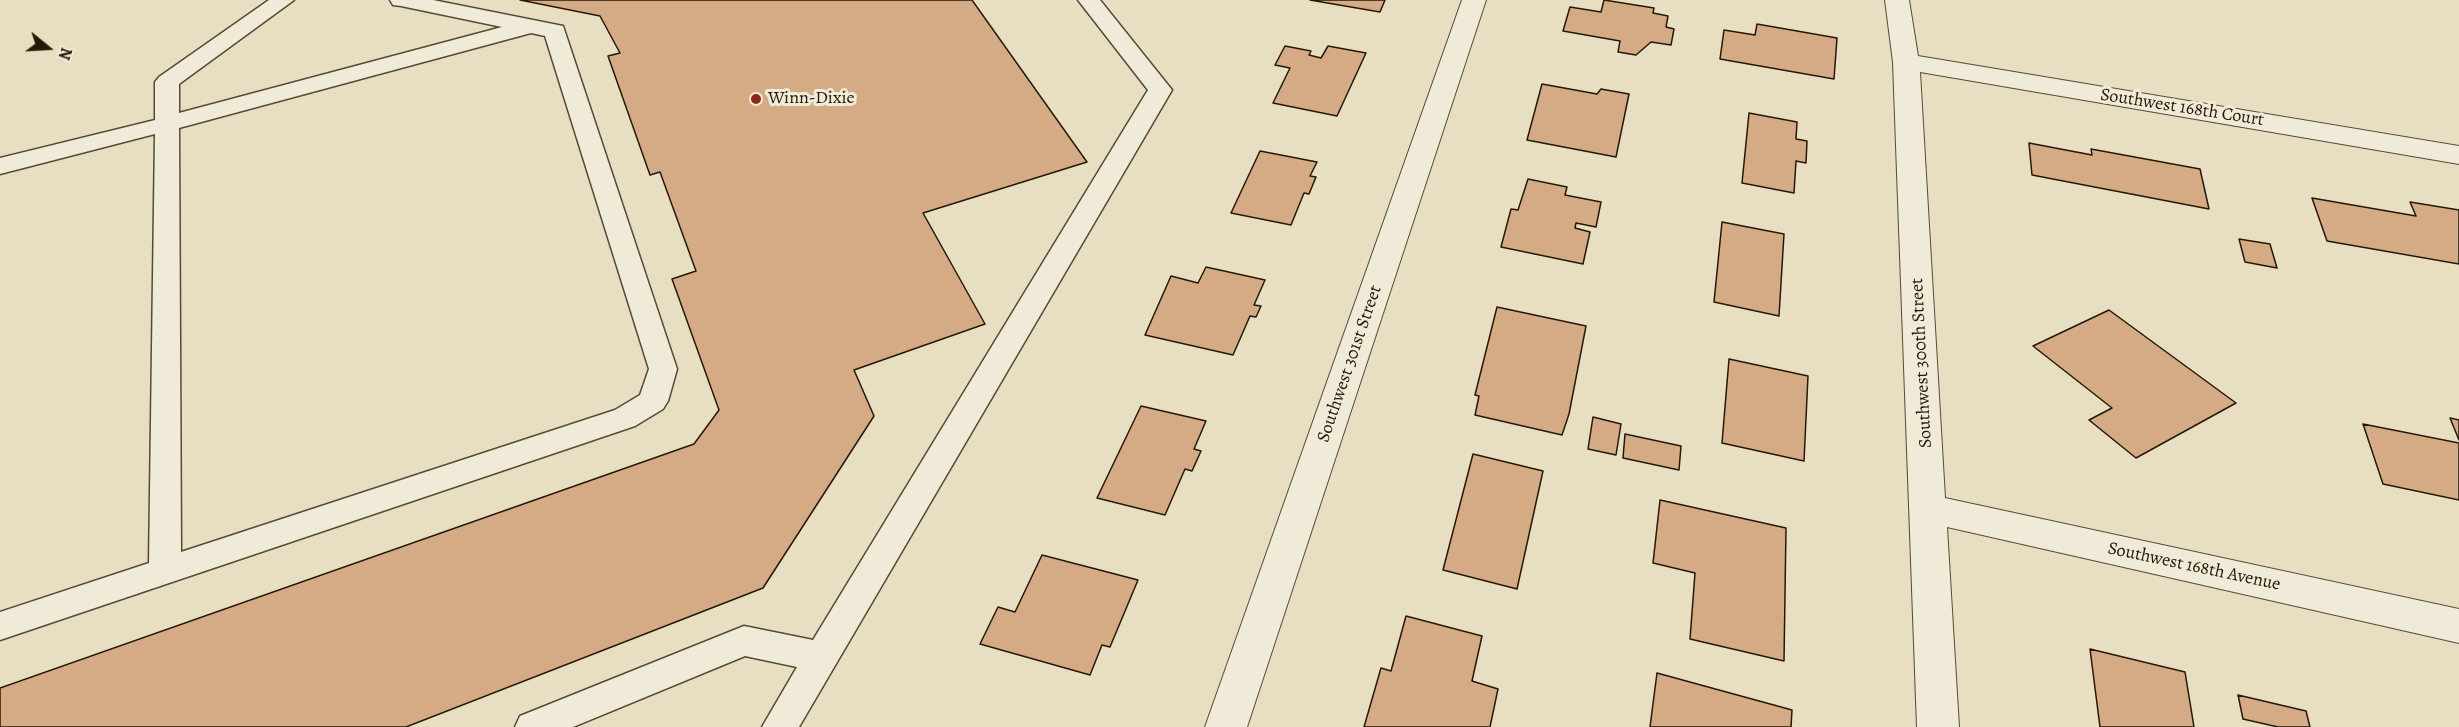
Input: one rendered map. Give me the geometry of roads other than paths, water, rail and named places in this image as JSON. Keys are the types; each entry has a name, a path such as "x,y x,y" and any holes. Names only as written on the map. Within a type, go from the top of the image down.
{"street":[{"name":"Southwest 301st Street","path":"1226,727 1474,0"},
{"name":"Southwest 300th Street","path":"1897,0 1906,62 1930,509 1938,727"},
{"name":"Southwest 168th Court","path":"1906,62 2459,155"},
{"name":"Southwest 168th Avenue","path":"1930,509 2459,626"}],"lane":[{"path":"165,571 167,82 283,0"},
{"path":"0,626 625,418 653,401 663,369 555,31 401,0"},
{"path":"780,727 1160,90 1089,0"},
{"path":"0,166 167,124 530,26"},
{"path":"533,727 744,641 822,657"}],"place":[{"name":"Winn-Dixie","path":"756,99"}]}
